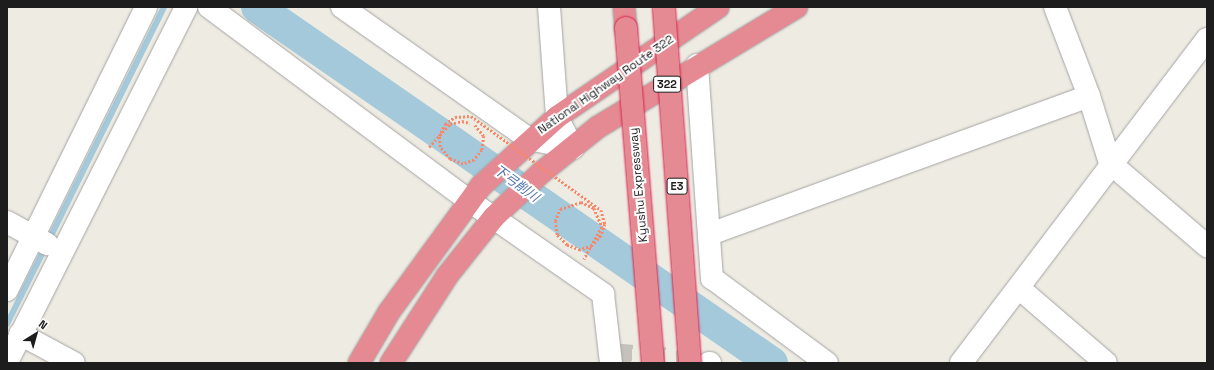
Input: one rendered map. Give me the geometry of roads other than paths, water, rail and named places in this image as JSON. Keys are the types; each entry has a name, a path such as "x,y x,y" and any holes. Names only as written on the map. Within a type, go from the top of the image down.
{"highway":[{"name":"Kyushu Expressway","path":"624,7 653,363"},
{"name":"National Highway Route 322","path":"359,363 389,312 474,193 557,117 718,7"},
{"name":"322","path":"391,363 447,276 500,211 542,172 598,127 697,66 798,7"},
{"name":"E3","path":"664,8 690,363"}],"street":[{"path":"7,290 146,7"},
{"path":"7,362 60,251 186,7"},
{"path":"209,7 417,162 474,193 500,211 573,274 603,294 611,363"},
{"path":"342,7 525,145 573,148"},
{"path":"549,7 557,117 573,148"},
{"path":"1055,7 1089,96 1110,163 1207,246"},
{"path":"961,363 1020,289 1110,163 1207,39"},
{"path":"697,66 712,278 827,363"},
{"path":"710,234 1089,96"},
{"path":"7,222 60,251"},
{"path":"1020,289 1106,363"},
{"path":"20,334 74,363"}],"waterway":[{"path":"49,240 164,7"},
{"name":"下弓削川","path":"257,7 772,363"},
{"path":"7,324 45,248"}],"tunnel":[{"path":"610,354 708,362"}]}
